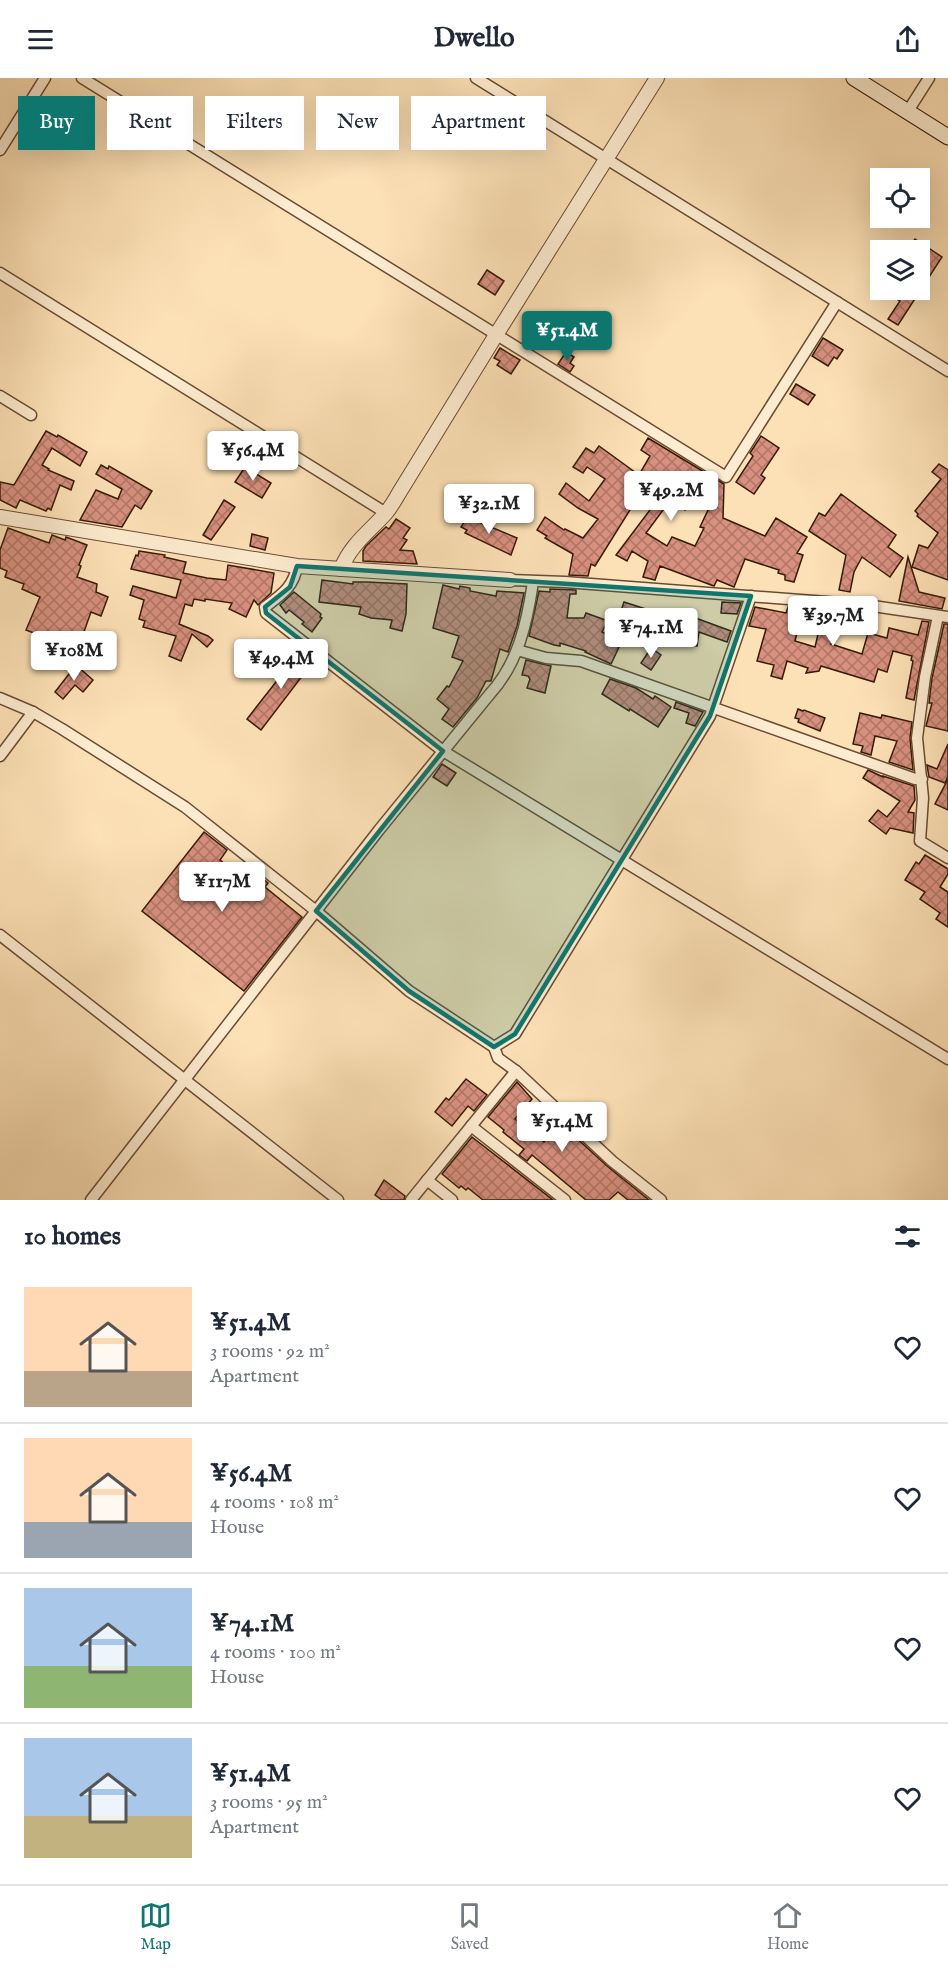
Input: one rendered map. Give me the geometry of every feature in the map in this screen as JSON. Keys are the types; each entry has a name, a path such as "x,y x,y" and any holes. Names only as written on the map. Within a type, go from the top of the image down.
{"main road":[{"path":"854,78 948,137"}],"street":[{"path":"0,150 45,78"},
{"path":"82,78 726,477 837,302"},
{"path":"476,78 948,371"},
{"path":"341,569 346,556 371,526 386,513 657,78"},
{"path":"908,111 929,78"},
{"path":"0,273 386,513"},
{"path":"0,396 31,415"},
{"path":"0,517 297,566 533,582 565,582 866,604 943,616 925,677 918,738 923,798 920,842 948,858"},
{"path":"297,566 296,575 290,586 265,608 266,613 443,751 948,1059"},
{"path":"91,1200 316,911 503,679 517,650 529,611 533,582"},
{"path":"495,1047 515,1034 714,708 751,596"},
{"path":"517,650 546,658 581,661 915,779 922,778"},
{"path":"0,698 33,712 185,807 316,911 409,992 495,1047 498,1058 516,1071 612,1161 658,1199"},
{"path":"0,756 33,712"},
{"path":"0,934 338,1200"},
{"path":"411,1200 516,1071"},
{"path":"471,1126 565,1200"},
{"path":"427,1180 452,1200"}],"highlighted area":[{"path":"297,566 751,596 710,716 515,1034 494,1047 409,991 316,911 443,751 266,613 265,607 290,587"}],"building":[{"path":"930,249 942,257 930,276"},
{"path":"487,270 504,281 495,295 478,284"},
{"path":"898,300 914,300 898,325 888,319 900,301"},
{"path":"823,338 843,350 828,366 812,356"},
{"path":"500,348 520,360 511,374 497,365 500,361 494,358"},
{"path":"566,352 574,357 570,363 574,366 570,372 558,364"},
{"path":"796,384 815,395 808,405 790,394"},
{"path":"46,431 57,437 58,435 87,452 80,466 52,448 42,465 74,481 71,490 60,485 51,510 48,508 46,511 20,500 16,508 0,500 0,482 14,485"},
{"path":"761,436 779,448 761,475 765,478 754,494 736,482 753,456 750,453"},
{"path":"648,438 724,484 723,518 765,536 776,518 807,537 797,553 803,555 794,582 785,580 785,575 778,573 779,570 745,559 734,587 717,580 714,586 660,566 655,580 643,577 648,561 632,551 627,561 616,555 665,490 648,481 595,566 591,564 588,576 569,575 573,554 545,538 547,536 537,530 545,517 564,530 583,538 598,519 559,494 566,483 589,501 605,479 587,467 583,473 573,467 586,448 594,453 599,446 639,475 650,456 641,450","holes":["691,499 709,508 700,527 704,528 695,546 672,537 667,546 646,533 669,502 685,510"]},
{"path":"939,464 948,470 948,580 912,567 919,545 928,548 938,533 917,516 915,511 941,479 932,472"},
{"path":"101,465 108,469 109,466 152,491 141,509 135,505 122,527 80,520 96,490 118,499 122,489 96,474"},
{"path":"245,467 271,483 262,498 235,482"},
{"path":"841,494 896,535 888,547 903,558 890,577 862,557 854,572 850,592 839,590 846,555 809,531 819,513 825,516"},
{"path":"224,500 235,507 211,540 203,535"},
{"path":"470,513 480,519 479,522 517,538 511,555 465,533 467,530 461,527"},
{"path":"396,519 410,528 403,538 407,540 400,550 413,551 417,564 363,561 363,551 366,546 386,527 389,529"},
{"path":"8,528 49,543 52,535 65,540 66,537 87,545 77,577 97,584 96,592 108,597 101,616 91,612 80,643 70,639 68,646 26,630 40,597 22,589 24,584 5,577 7,571 0,568 0,550"},
{"path":"252,534 268,538 265,550 250,546"},
{"path":"139,551 165,555 164,557 186,562 183,573 207,578 226,580 228,565 274,573 271,593 258,605 254,600 246,617 229,609 232,603 194,599 192,606 185,604 179,624 213,640 207,647 192,634 181,661 169,656 176,636 143,627 145,621 139,619 144,600 130,595 133,586 176,598 181,580 131,569"},
{"path":"908,557 919,592 945,598 942,609 899,601"},
{"path":"322,580 353,584 353,582 367,582 407,584 406,614 402,631 390,628 392,620 359,614 361,607 319,602"},
{"path":"443,585 459,589 460,586 470,588 470,591 496,596 497,591 524,593 517,626 508,652 500,649 491,681 486,681 477,698 453,727 442,719 449,709 437,699 447,686 449,687 463,661 452,657 459,636 433,628"},
{"path":"550,589 576,590 576,594 570,594 567,618 584,618 586,613 608,621 602,632 611,636 610,640 620,645 611,664 586,651 560,643 560,646 554,645 529,636 539,591 550,592"},
{"path":"294,592 321,614 322,618 312,632 302,624 304,622 289,610 286,613 280,605"},
{"path":"624,602 652,611 646,630 618,619"},
{"path":"722,602 741,603 737,614 721,613"},
{"path":"755,607 786,613 788,607 821,610 819,624 800,620 795,641 815,647 819,630 834,634 831,644 862,654 868,633 887,638 889,628 918,635 922,621 929,622 914,700 906,698 912,656 893,651 887,672 878,669 874,682 821,666 819,671 806,673 808,668 787,661 782,679 771,676 774,665 757,661 766,629 749,626"},
{"path":"671,609 731,631 727,642 699,632 697,646 687,644 690,629 667,621"},
{"path":"944,624 948,624 948,731 926,726 932,703 929,703 932,678"},
{"path":"651,648 661,655 651,670 641,663"},
{"path":"298,654 303,659 307,654 318,663 313,670 309,667 261,730 247,719"},
{"path":"526,660 551,666 545,693 527,688 530,679 522,675"},
{"path":"76,665 93,680 83,692 75,685 63,699 55,692"},
{"path":"610,679 636,688 653,699 655,696 671,707 658,727 602,694"},
{"path":"676,702 703,712 695,726 686,723 689,713 674,708"},
{"path":"798,709 825,718 820,731 798,722 799,719 795,718"},
{"path":"860,713 912,722 910,738 913,770 889,762 897,741 875,736 871,755 861,752 863,746 853,744"},
{"path":"948,744 948,776 945,783 929,777 927,765 937,769"},
{"path":"442,764 456,773 447,786 433,777"},
{"path":"868,770 914,786 915,800 908,812 914,813 913,833 890,828 886,834 869,821 878,810 887,817 900,801 863,778"},
{"path":"948,779 948,810 935,804"},
{"path":"204,832 227,850 220,860 234,871 238,867 256,881 260,876 268,883 265,887 302,917 244,991 142,911"},
{"path":"925,855 948,869 948,874 940,887 948,892 948,927 936,919 940,913 920,899 925,892 905,880 916,862 919,864"},
{"path":"466,1079 487,1095 474,1111 468,1106 452,1126 435,1112 446,1098 449,1100"},
{"path":"517,1082 532,1099 515,1119 544,1142 559,1122 607,1166 649,1200 628,1200 618,1192 609,1200 586,1200 532,1155 527,1161 519,1155 524,1149 488,1117"},
{"path":"472,1137 553,1200 483,1200 468,1188 466,1190 461,1186 459,1188 442,1174"},
{"path":"384,1180 405,1196 404,1200 382,1200 375,1195"}]}
